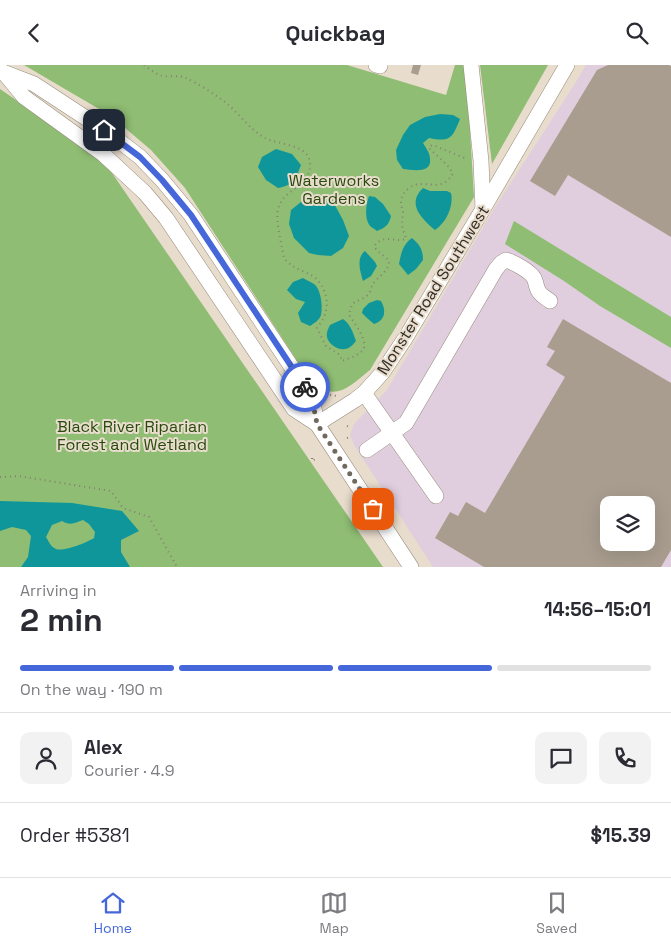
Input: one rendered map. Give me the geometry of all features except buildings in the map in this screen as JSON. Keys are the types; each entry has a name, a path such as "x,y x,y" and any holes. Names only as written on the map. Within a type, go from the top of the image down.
{"street":[{"path":"376,65 380,65"},
{"path":"471,65 484,209"},
{"name":"Monster Road Southwest","path":"317,424 364,393 394,356 484,209 567,65"},
{"path":"2,71 34,84 118,140 140,157 191,215 312,398 317,424 411,567"},
{"path":"2,71 24,97 103,154 145,193 166,218 294,409 317,424"},
{"path":"367,450 406,423 501,263 506,260 511,261 531,274 539,293 550,301"},
{"path":"364,393 436,496"}],"path":[{"path":"144,65 161,75 184,77 225,102 265,138 293,146 306,153 310,161 309,173 301,184 286,195 278,209 284,258 287,263 312,275 323,287 327,300 326,314 317,328 326,346 340,355 342,361 358,355 365,345 364,339 349,315 352,304 368,294 374,282 389,266 389,261 374,246 376,243 388,239 401,241 406,239 402,224 403,213 401,204 404,193 413,185 439,185 446,182 453,173 429,148 430,146 433,145 481,165"},
{"path":"321,393 329,397 340,396"},
{"path":"0,477 19,476 111,491 123,508 148,517 177,567"}],"shaded area":[{"path":"586,65 671,65 671,567 433,567 354,445 350,435 354,424 387,390 494,209"}],"green space":[{"name":"Waterworks Gardens","path":"24,65 347,65 446,95 455,65 466,65 474,197 370,370 342,390 327,391 310,381 185,188 151,150 111,116"},
{"path":"480,65 548,65 492,164"},
{"name":"Black River Riparian Forest and Wetland","path":"0,89 103,160 383,567 0,567"},
{"path":"514,221 671,317 671,348 600,306 505,244"}],"water":[{"path":"440,114 453,115 460,119 455,131 446,139 429,138 423,143 430,157 428,167 421,170 403,169 397,160 396,150 403,135 410,125 425,117"},
{"path":"276,149 292,154 301,165 291,183 278,188 266,180 258,167 262,157"},
{"path":"423,188 430,191 447,191 451,193 452,198 448,214 443,223 435,230 421,216 416,205 418,194"},
{"path":"317,195 331,198 349,236 343,248 331,256 309,253 294,238 289,224 291,210 301,202"},
{"path":"369,196 375,197 383,204 391,216 386,226 377,231 370,226 366,215"},
{"path":"412,238 420,248 423,260 408,275 399,264 406,243"},
{"path":"365,251 377,266 371,276 363,281 360,257"},
{"path":"303,278 316,286 321,298 321,315 310,326 301,322 298,313 305,302 296,299 287,290 293,282"},
{"path":"377,300 381,301 384,314 381,320 374,324 362,313 369,303"},
{"path":"343,319 350,326 356,341 347,349 333,346 328,340 327,335 330,325"},
{"path":"0,501 72,503 122,511 139,531 121,540 121,552 130,567 21,567 28,557 31,536 26,530 12,527 0,531","holes":["83,520 95,532 94,538 70,548 56,549 51,546 46,537 52,525 62,521 70,524"]}],"way so far":[{"path":"305,387 312,398 317,424 373,509"}],"route":[{"path":"104,130 140,157 191,215 305,387"}]}
